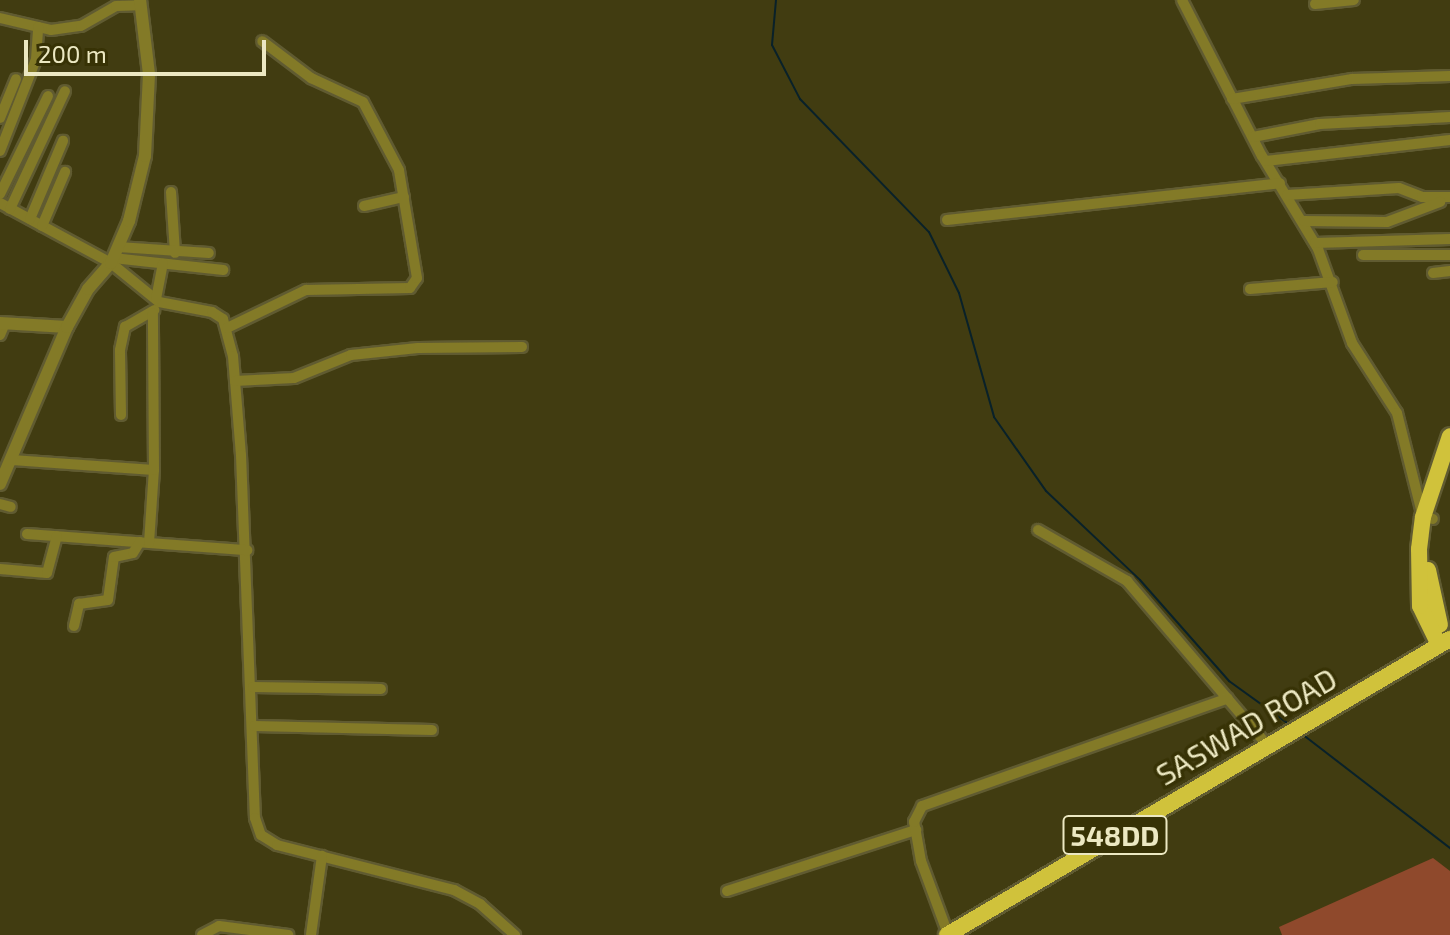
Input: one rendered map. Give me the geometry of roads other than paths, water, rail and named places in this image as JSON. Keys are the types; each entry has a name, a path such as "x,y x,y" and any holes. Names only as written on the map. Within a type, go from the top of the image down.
{"highway":[{"path":"1446,642 1420,606 1428,518 1450,436"},
{"path":"1428,518 1450,467"},
{"name":"SASWAD ROAD","path":"947,935 1310,718 1446,642"}],"street":[{"path":"1182,0 1232,99 1315,243 1333,282 1356,351 1397,413 1428,518"},
{"path":"1315,4 1354,0"},
{"path":"0,18 38,27 73,28 116,6 140,2 149,74 145,156 114,256 88,289 67,327 0,484"},
{"path":"0,151 36,59 38,27"},
{"path":"227,328 306,290 416,285 404,197 390,145 363,102 311,78 262,41"},
{"path":"1232,99 1347,79 1450,76"},
{"path":"0,118 16,79"},
{"path":"65,91 5,206 42,226 114,256 223,270"},
{"path":"0,194 48,96"},
{"path":"1253,137 1320,124 1450,117"},
{"path":"1266,161 1450,140"},
{"path":"30,219 63,141"},
{"path":"42,226 65,172"},
{"path":"947,220 1280,183"},
{"path":"1287,195 1399,188 1422,197 1450,199"},
{"path":"171,192 175,253"},
{"path":"364,206 404,197"},
{"path":"1304,221 1387,222 1408,210 1450,199"},
{"path":"1315,243 1450,239"},
{"path":"114,256 209,253"},
{"path":"1363,255 1450,255"},
{"path":"114,256 158,301 212,312 227,328 235,381 247,550 255,818 261,835 322,856 469,896 515,935"},
{"path":"74,626 79,604 108,600 114,557 133,553 144,542 154,470 153,313 158,301 163,264"},
{"path":"1433,273 1450,271"},
{"path":"1250,289 1333,282"},
{"path":"121,415 120,350 125,327 153,313"},
{"path":"2,327 67,327"},
{"path":"235,381 294,378 351,355 418,348 522,347"},
{"path":"12,460 154,470"},
{"path":"1038,530 1127,581 1267,745"},
{"path":"27,534 247,550"},
{"path":"0,569 47,573 57,536"},
{"path":"253,687 381,689"},
{"path":"947,935 930,889 916,830 915,813 922,806 1228,698"},
{"path":"254,726 432,730"},
{"path":"727,891 916,830"},
{"path":"311,935 322,856"},
{"path":"202,935 219,926 288,935"}],"waterway":[{"path":"776,0 772,45 800,99 929,232 959,293 994,417 1046,491 1140,580 1229,681 1290,725"},
{"path":"1302,734 1450,848"}]}
